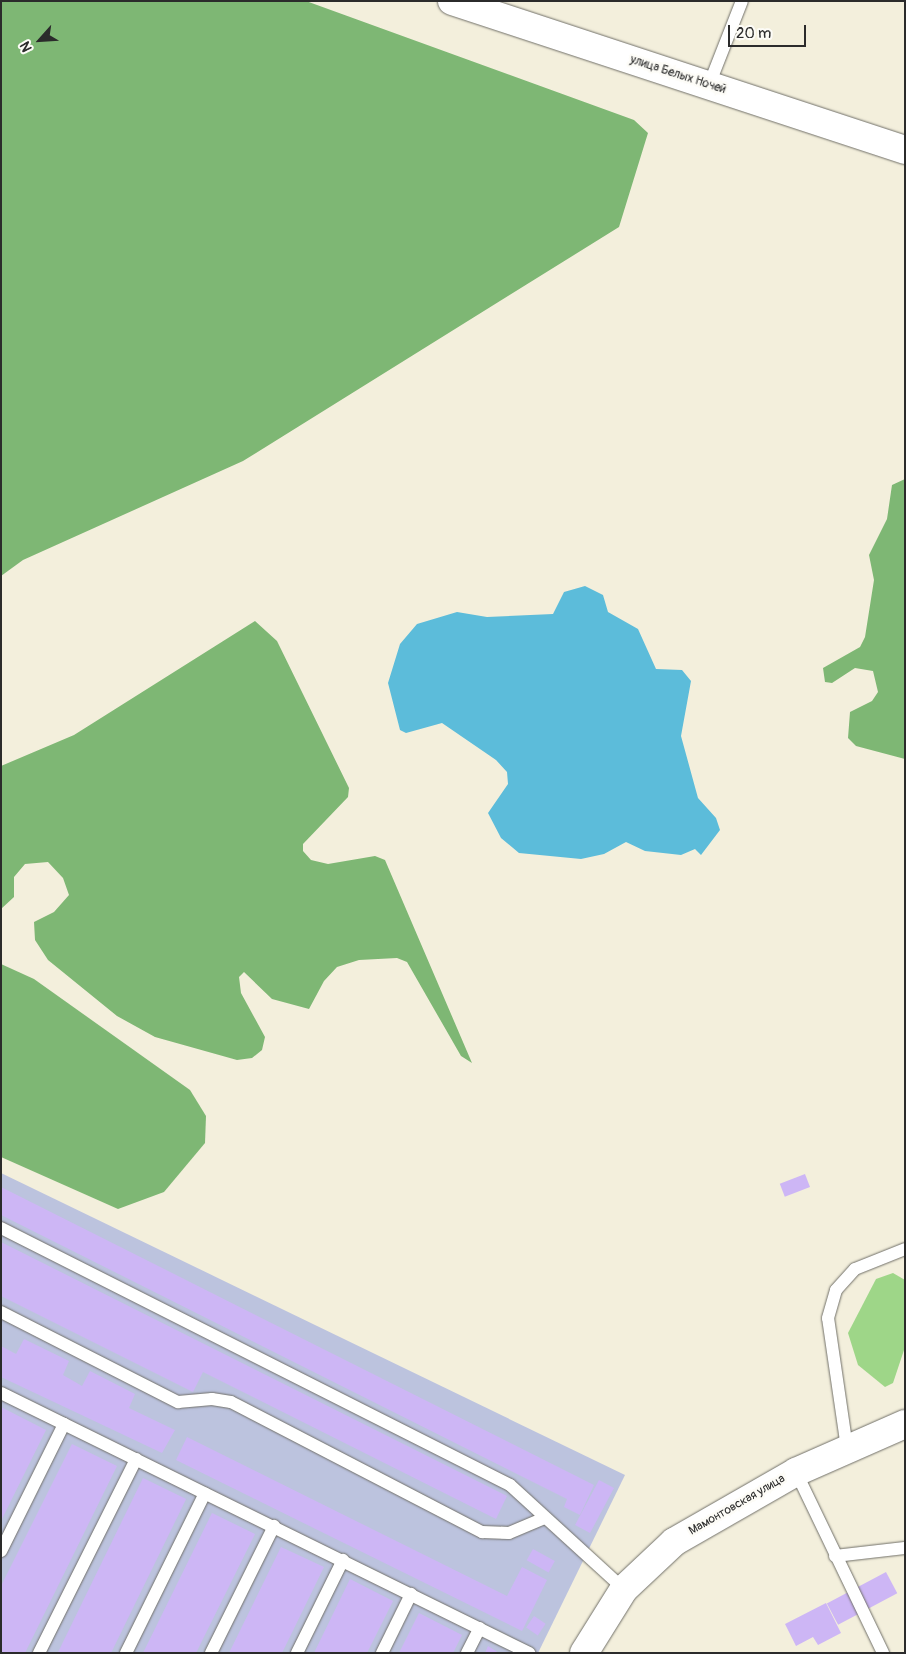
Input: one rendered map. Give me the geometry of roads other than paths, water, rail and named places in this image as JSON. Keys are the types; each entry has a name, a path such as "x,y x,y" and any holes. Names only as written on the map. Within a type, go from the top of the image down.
{"street":[{"name":"улица Белых Ночей","path":"452,1 905,150"},
{"name":"Мамонтовская улица","path":"584,1653 624,1589 656,1557 707,1519 796,1472 905,1424"}],"lane":[{"path":"709,85 742,1"},
{"path":"1,1228 503,1480 624,1589"},
{"path":"847,1448 828,1318 836,1290 855,1269 905,1249"},
{"path":"1,1312 178,1402 212,1399 231,1402 482,1532 509,1533 544,1518"},
{"path":"1,1393 529,1653"},
{"path":"1,1551 64,1424"},
{"path":"39,1653 136,1459"},
{"path":"796,1472 883,1653"},
{"path":"126,1653 205,1493"},
{"path":"211,1653 274,1526"},
{"path":"835,1556 905,1548"},
{"path":"297,1653 343,1560"},
{"path":"382,1653 411,1594"},
{"path":"468,1653 480,1628"}],"water":[{"path":"585,586 603,595 608,612 638,629 656,669 682,670 691,681 681,736 698,798 716,818 720,830 701,855 695,849 681,855 645,851 626,842 604,854 581,859 519,853 501,838 488,813 508,784 507,772 496,760 442,723 406,733 400,730 388,683 400,644 417,624 457,612 487,617 553,614 564,592"}]}
